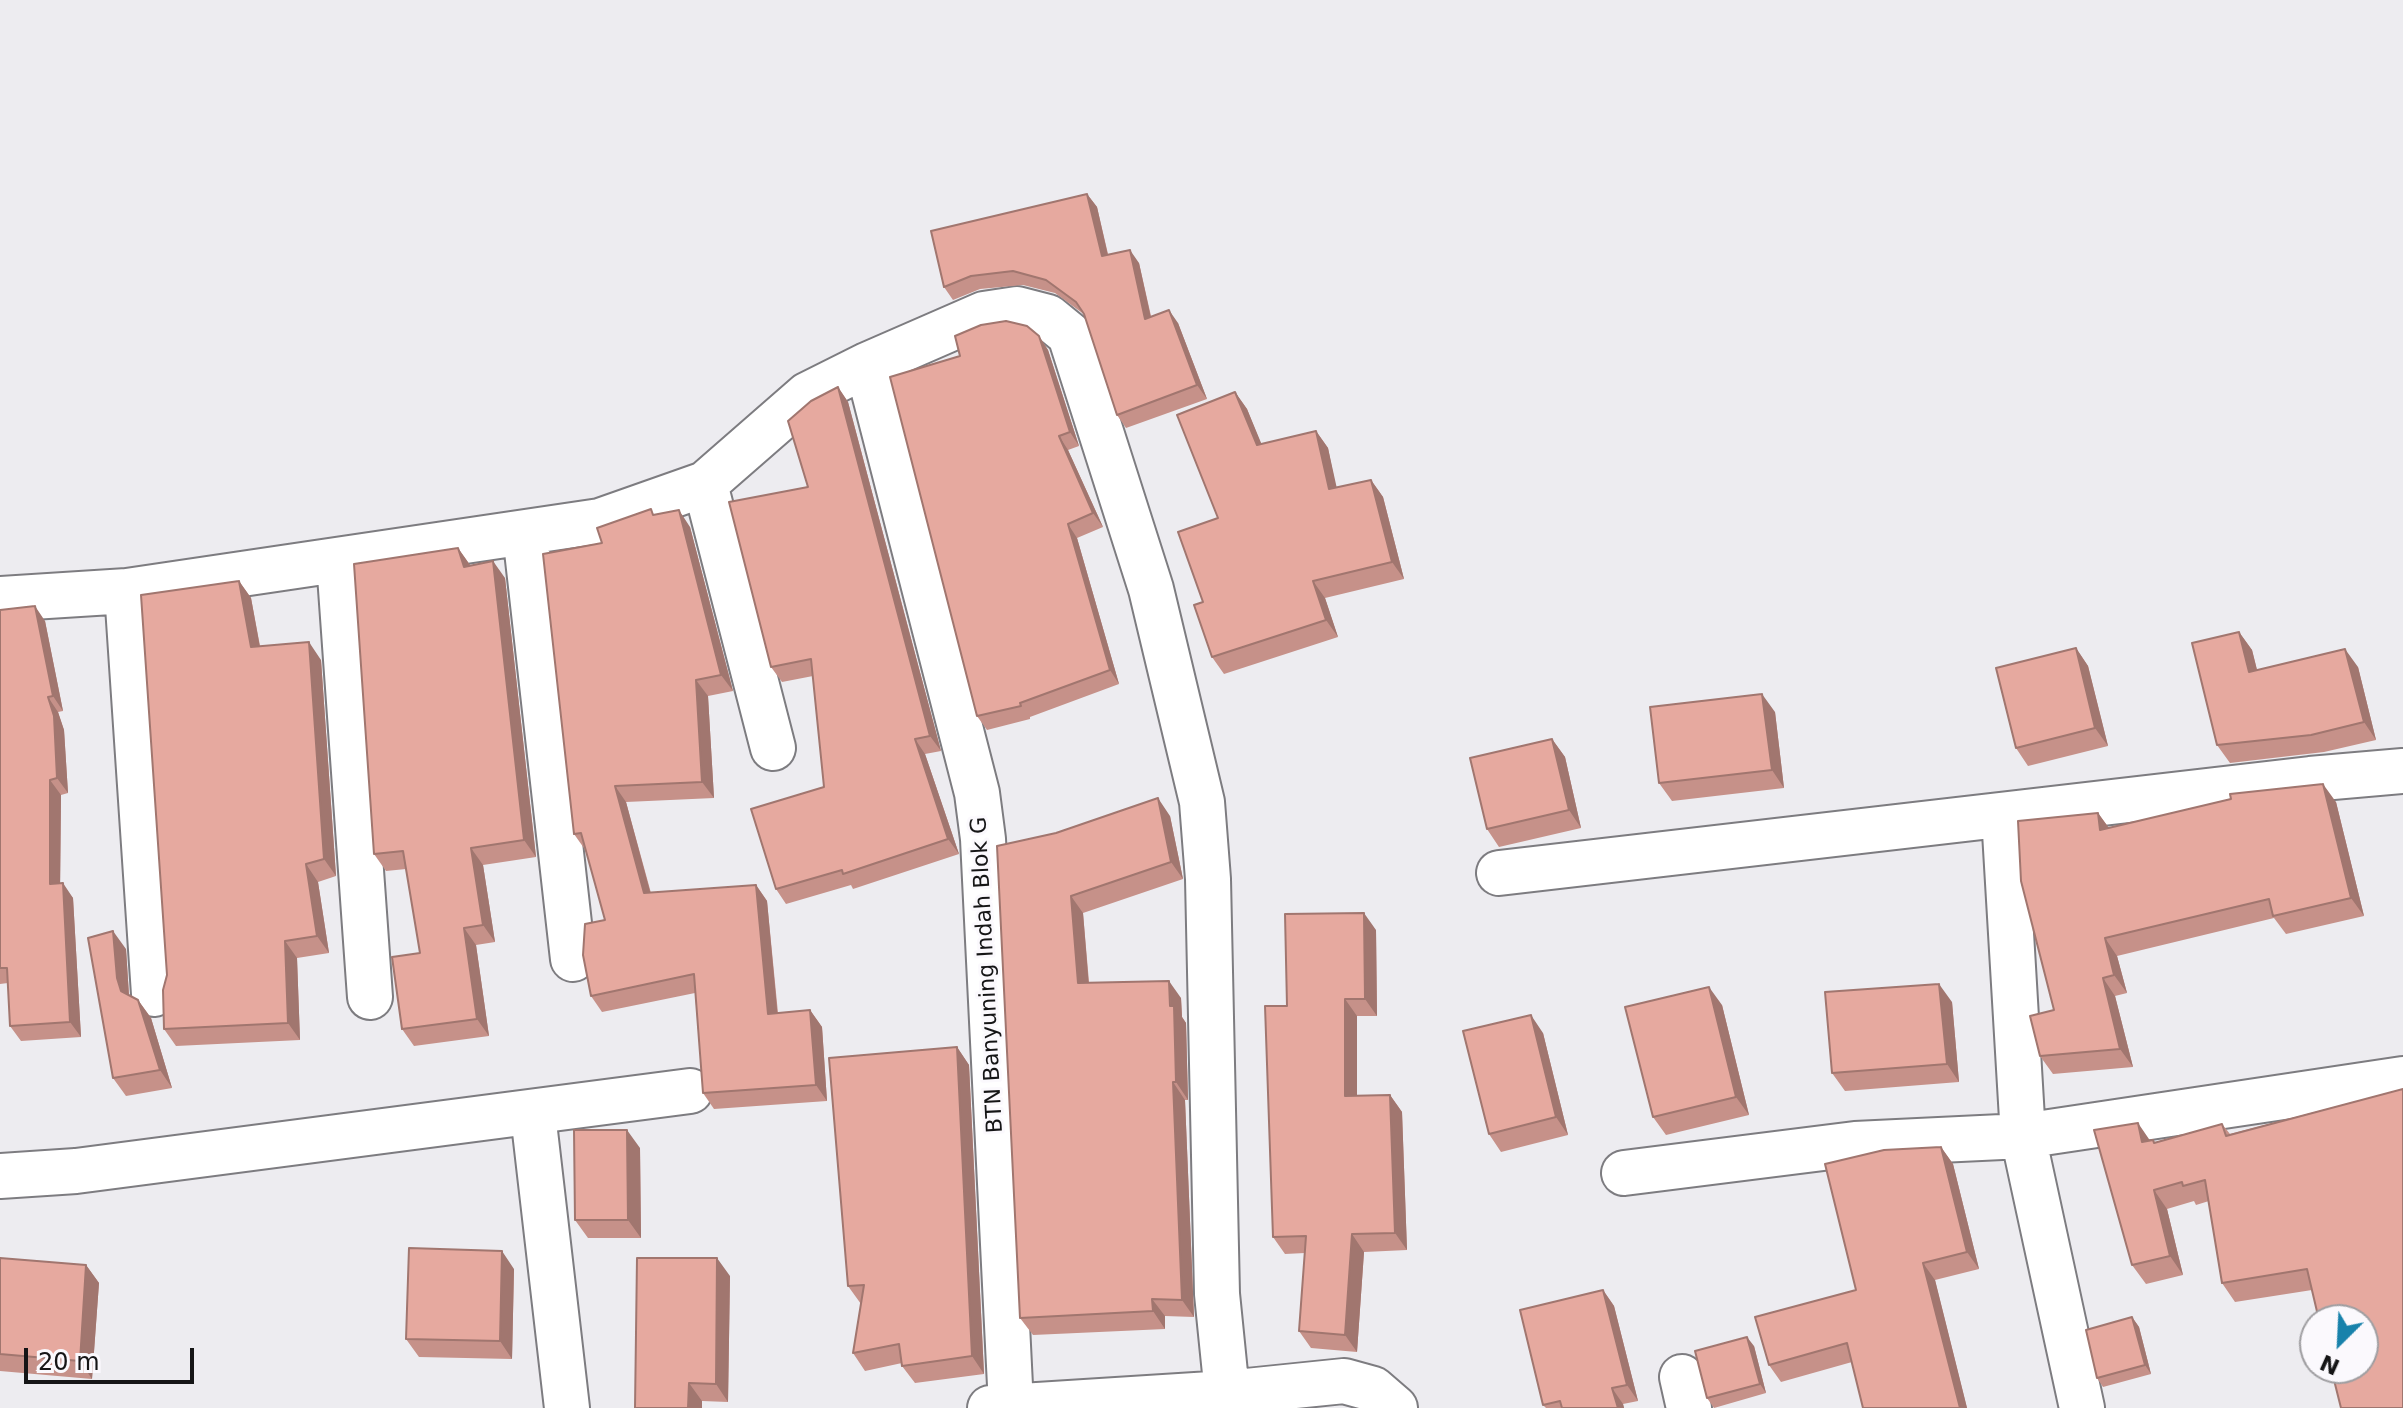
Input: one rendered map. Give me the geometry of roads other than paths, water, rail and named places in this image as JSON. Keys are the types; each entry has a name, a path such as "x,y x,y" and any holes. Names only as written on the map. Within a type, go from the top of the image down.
{"street":[{"path":"0,599 127,591 600,521 705,484 807,395 867,365 984,314 1017,309 1048,317 1070,335 1151,589 1202,802 1208,879 1217,1294 1227,1393"},
{"name":"BTN Banyuning Indah Blok G","path":"867,365 957,706 979,808 1000,1407"},
{"path":"705,484 773,748"},
{"path":"525,533 573,959"},
{"path":"339,561 370,997"},
{"path":"127,591 154,994"},
{"path":"1499,873 2403,771"},
{"path":"2004,815 2023,1136 2082,1408"},
{"path":"1624,1173 1855,1144 2023,1136 2403,1079"},
{"path":"0,1176 76,1171 533,1114 690,1091"},
{"path":"533,1114 567,1408"},
{"path":"1000,1407 1166,1402 1344,1381 1373,1389 1395,1408"}]}
